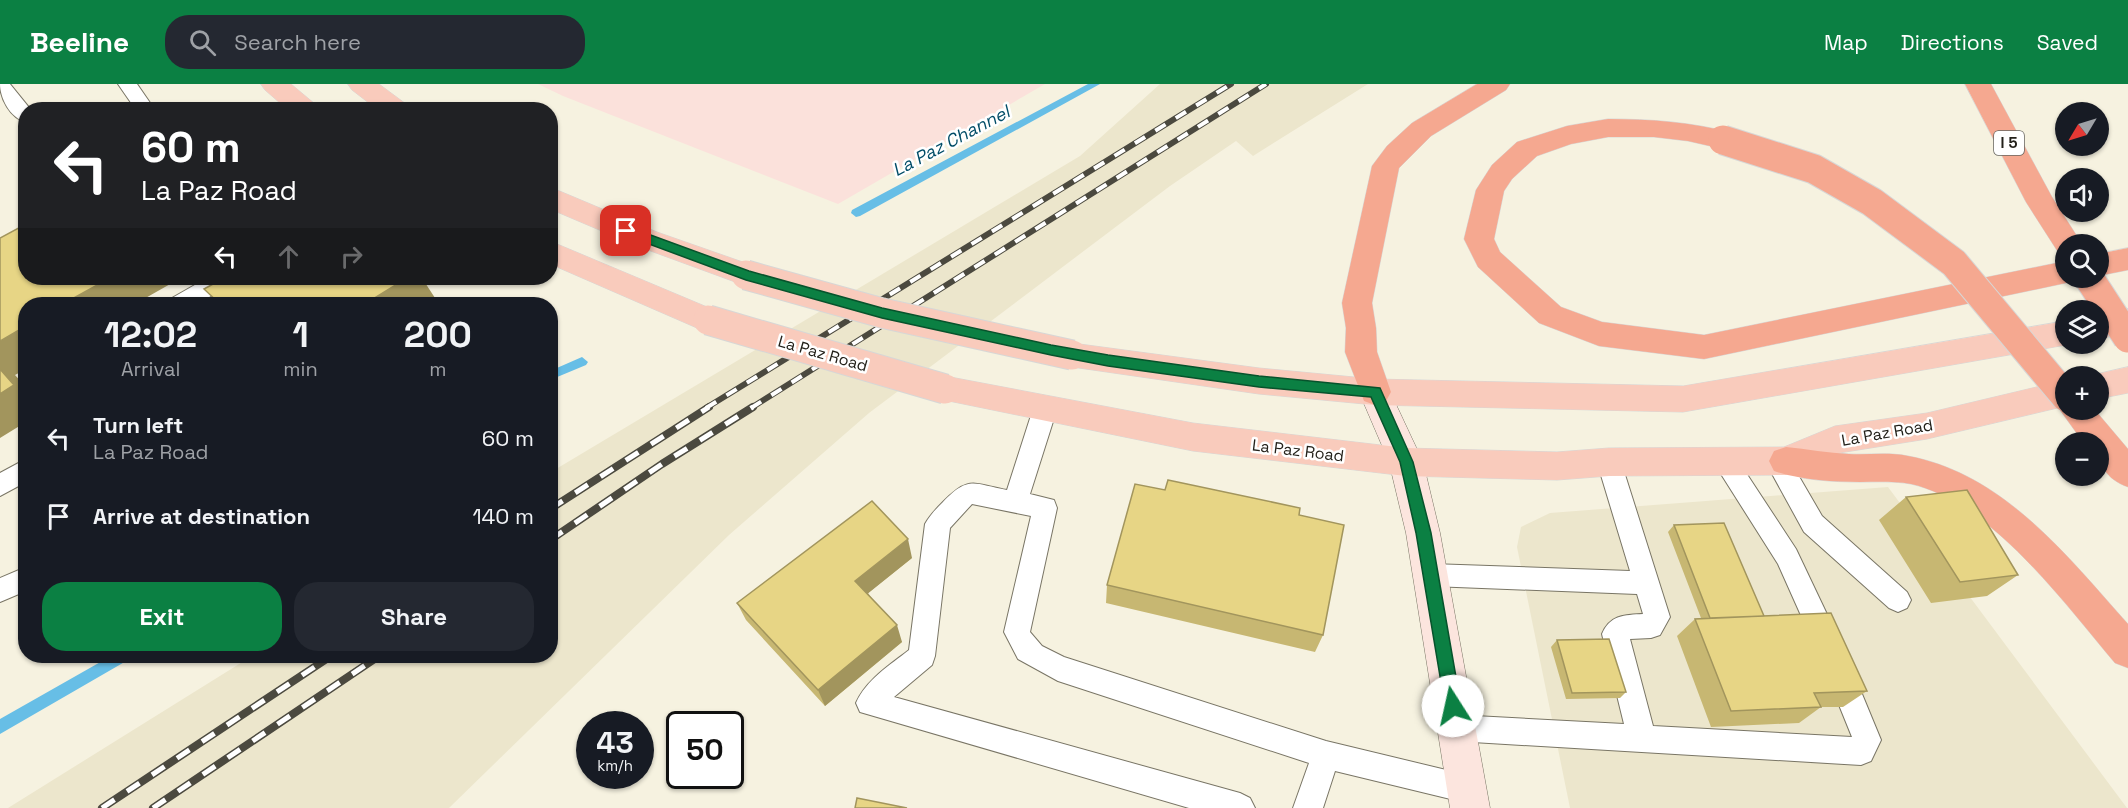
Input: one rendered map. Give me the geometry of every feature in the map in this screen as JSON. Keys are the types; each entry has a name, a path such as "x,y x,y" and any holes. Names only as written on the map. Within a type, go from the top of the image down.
{"highway":[{"path":"1375,392 1361,352 1361,328 1357,303 1386,166 1397,149 1426,127 1497,84"},
{"name":"I 5","path":"1978,84 2040,202 2061,234"},
{"path":"2055,274 1977,290 1704,347 1599,334 1550,315 1488,259 1479,239 1490,190 1502,171 1527,149 1567,135 1608,128 1654,128 1688,132 1723,140 1814,169 1872,202 1954,263 1977,290 2055,382"},
{"path":"2109,263 2128,259"},
{"path":"2096,288 2128,338"},
{"path":"2084,420 2128,472"},
{"path":"1782,461 1851,468 1890,466 1920,472 1971,494 2030,540 2128,651"}],"main road":[{"path":"274,84 296,102"},
{"path":"361,84 386,102"},
{"path":"558,201 670,248 746,275 882,313 1072,354 1259,381 1375,392 1683,399 2055,335"},
{"name":"La Paz Road","path":"558,255 708,320 945,389 1193,437 1406,462 1557,466 1609,462 1782,461 1835,440 1927,426 2055,397"},
{"path":"2109,325 2128,321"},
{"path":"2109,384 2128,380"},
{"path":"1375,392 1406,462 1424,533 1469,799"}],"lane":[{"path":"0,84 18,106"},
{"path":"127,84 140,102"},
{"path":"189,297 205,285"},
{"path":"1015,502 1045,409"},
{"path":"1782,461 1813,524 1898,600"},
{"path":"1609,462 1657,617 1652,626 1622,627 1615,634 1642,738"},
{"path":"1456,728 1861,751 1867,740 1833,657 1787,557 1726,463"},
{"path":"0,486 18,474"},
{"path":"1240,808 870,703 922,657 938,524 967,493 1045,508 1017,632 1021,646 1058,668 1469,799"},
{"path":"1431,576 1646,583"},
{"path":"0,590 18,582"},
{"path":"1308,808 1326,754"}],"shaded area":[{"path":"538,84 1045,84 838,204 563,96"},
{"path":"1160,84 1368,84 1253,156 1236,141 1170,186 869,413 729,535 449,808 8,808 241,663 558,663 558,468 1080,156"},
{"path":"1888,487 2127,808 1570,808 1517,547 1521,527 1550,513"}],"building":[{"path":"18,228 18,285 97,285 76,297 18,297 18,331 0,341 0,238"},
{"path":"211,285 396,285 376,297 213,297 204,289"},
{"path":"0,369 14,385 0,394"},
{"path":"1168,480 1300,508 1299,515 1344,525 1323,635 1107,585 1135,484 1165,490"},
{"path":"1967,490 2018,575 1960,582 1906,497"},
{"path":"872,501 908,539 855,581 897,625 818,690 737,603"},
{"path":"1724,523 1764,616 1710,618 1674,525"},
{"path":"1831,613 1867,691 1814,693 1821,707 1731,711 1695,619"},
{"path":"1609,639 1626,692 1572,693 1557,640"},
{"path":"857,798 907,808 855,808"}],"waterway":[{"name":"La Paz Channel","path":"856,213 1095,84"},
{"name":"La Paz Channel","path":"558,372 582,362"},
{"name":"La Paz Channel","path":"0,727 111,663"}],"railway":[{"path":"706,408 1231,84"},
{"path":"751,408 1266,84"},
{"path":"558,504 709,407"},
{"path":"558,535 662,464 753,407"},
{"path":"102,808 320,663"},
{"path":"153,808 369,663"}],"route":[{"path":"626,231 746,275 882,313 1051,350 1108,361 1259,381 1375,392 1406,462 1424,533 1453,706"}]}
